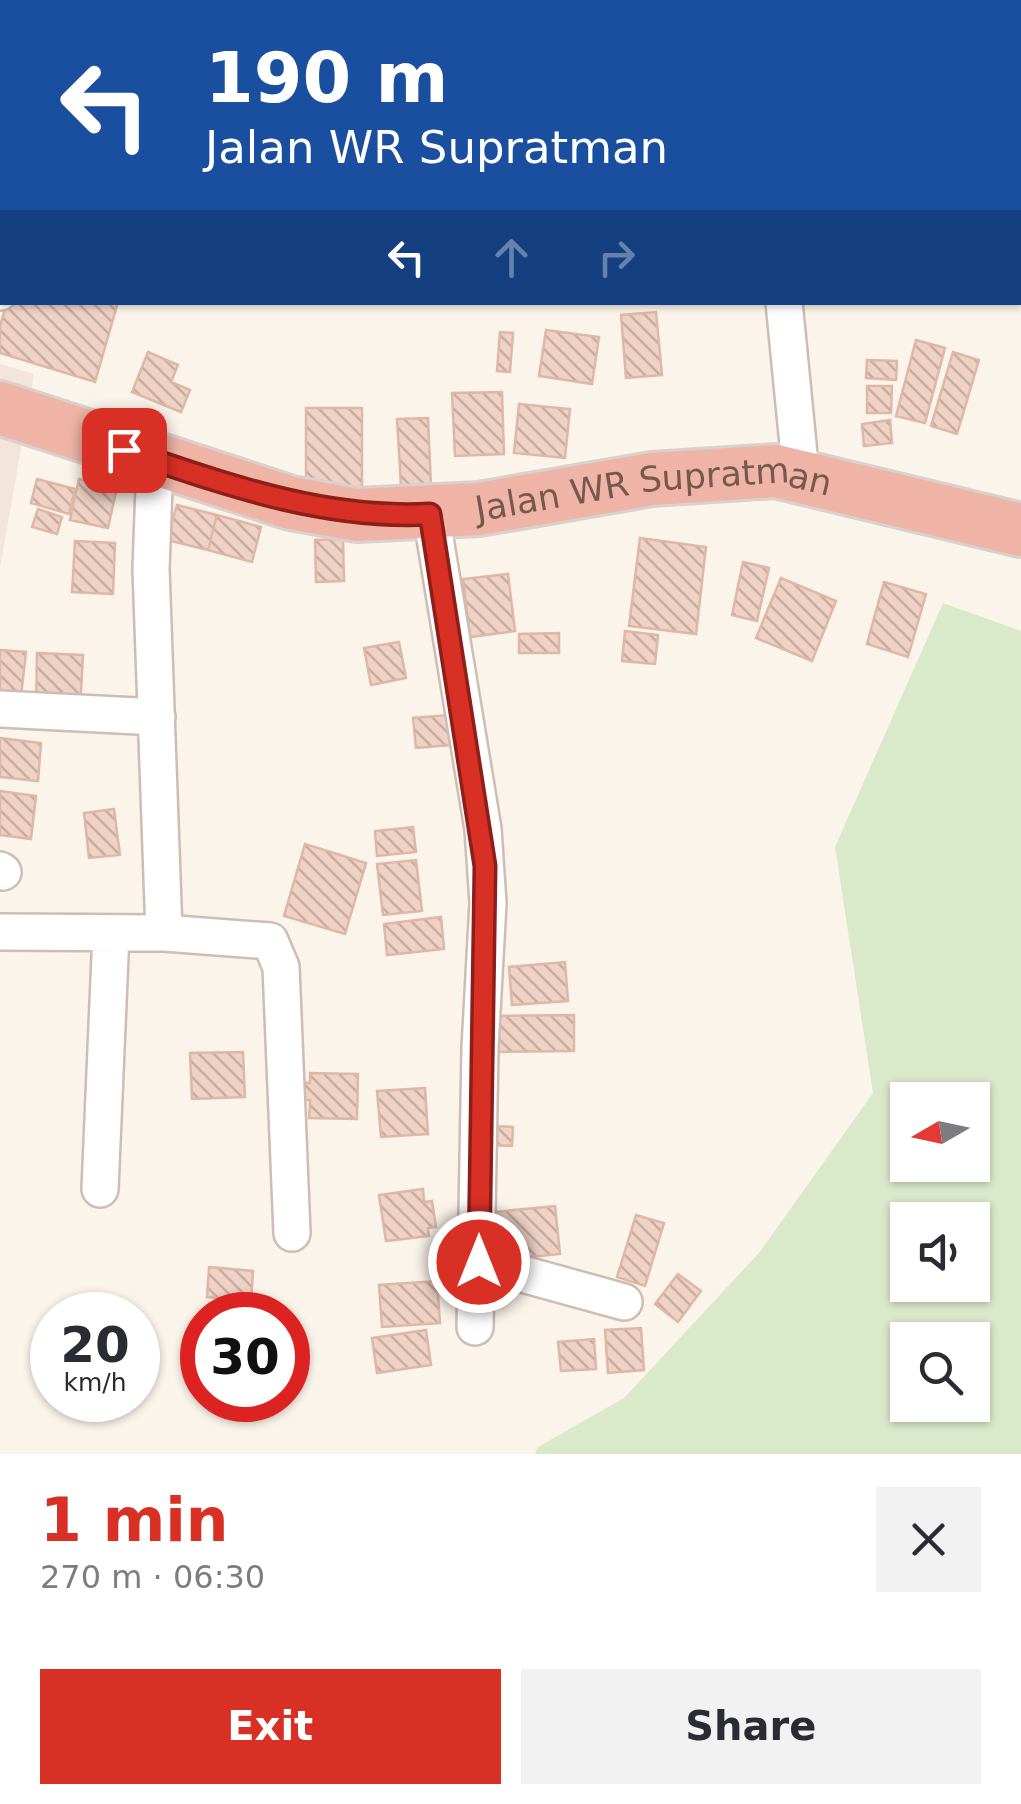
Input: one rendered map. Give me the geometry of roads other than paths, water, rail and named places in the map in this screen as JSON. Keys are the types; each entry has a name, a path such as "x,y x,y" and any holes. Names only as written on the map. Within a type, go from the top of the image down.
{"highway":[{"name":"Jalan WR Supratman","path":"0,408 154,460 324,510 389,516 430,514 652,479 788,473 1021,530"}],"street":[{"path":"762,305 788,473"},
{"path":"784,305 788,473"},
{"path":"154,460 151,570 164,933"},
{"path":"430,514 485,866 475,1328"},
{"path":"0,709 156,717"},
{"path":"0,932 255,938 276,948 292,1232"},
{"path":"100,1190 111,933"},
{"path":"479,1262 624,1302"}]}
